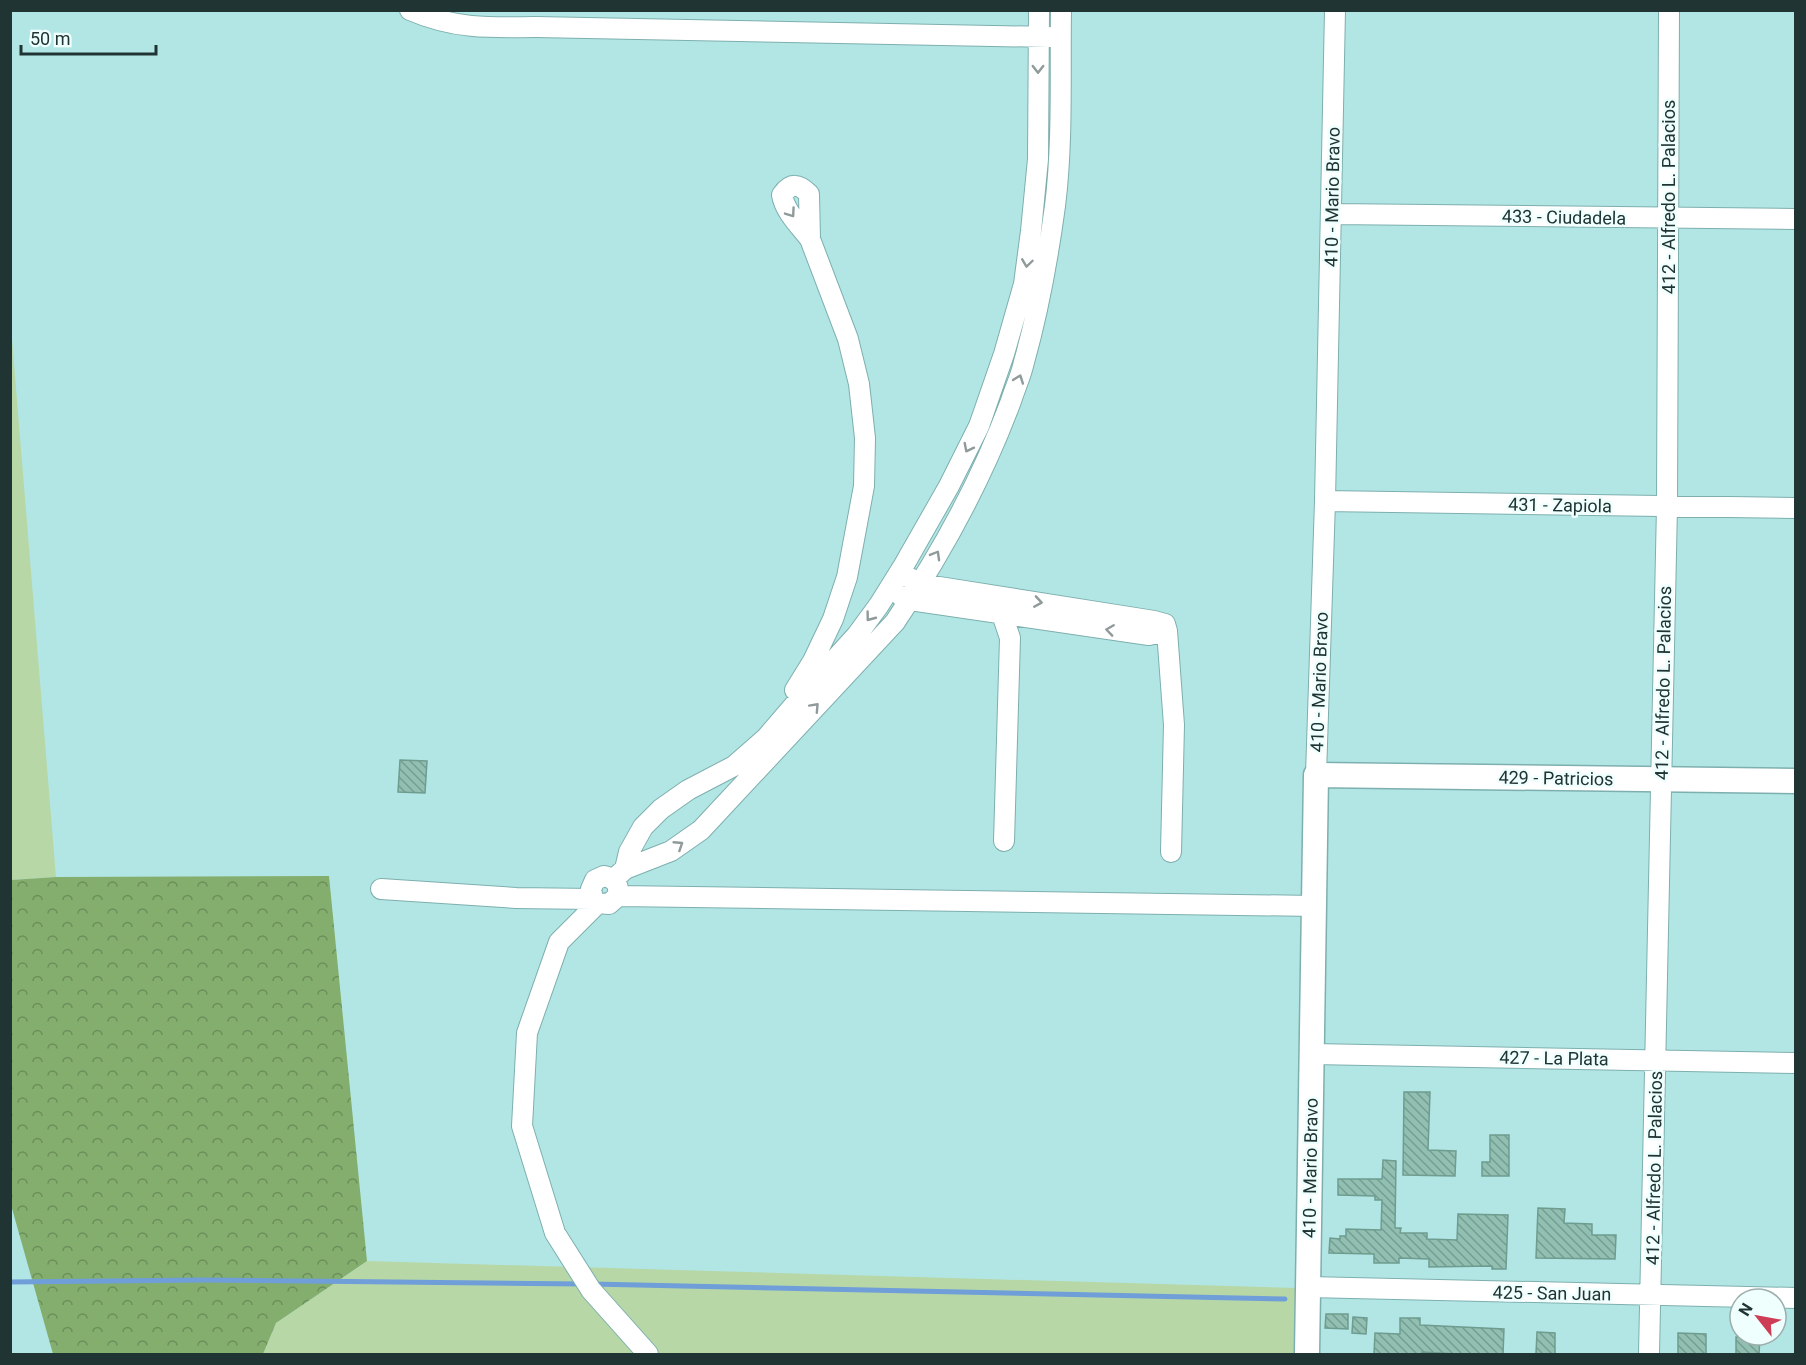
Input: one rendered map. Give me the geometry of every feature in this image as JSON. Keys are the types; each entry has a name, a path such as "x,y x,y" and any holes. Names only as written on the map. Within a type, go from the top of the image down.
{"street":[{"path":"410,10 449,24 481,28 1060,37"},
{"path":"619,881 671,851 701,830 770,745 808,688 857,635 889,590 949,486 979,426 1004,354 1024,284 1038,159 1039,10"},
{"path":"381,889 596,901 609,904 629,852 643,827 661,809 688,790 770,745 895,622 963,509 997,438 1024,363 1044,272 1055,204 1059,139 1061,10"},
{"name":"410 - Mario Bravo","path":"1307,1354 1316,775 1325,501 1335,10"},
{"name":"412 - Alfredo L. Palacios","path":"1649,1354 1667,506 1669,10"},
{"name":"433 - Ciudadela","path":"1332,214 1796,219"},
{"path":"770,745 833,619 847,577 864,486 865,438 859,384 848,339 810,240"},
{"name":"431 - Zapiola","path":"1325,501 1796,508"},
{"path":"899,573 915,592"},
{"path":"889,590 1004,606 1165,624 1174,725 1171,852"},
{"path":"1004,606 1010,638 1004,841"},
{"name":"429 - Patricios","path":"1316,775 1796,781"},
{"path":"619,881 1314,906"},
{"path":"596,901 559,942 527,1033 522,1126 555,1233 587,1284 648,1354"},
{"name":"427 - La Plata","path":"1312,1054 1796,1063"},
{"name":"425 - San Juan","path":"1308,1287 1796,1298"}],"green space":[{"path":"10,315 56,877 11,880 10,880"},
{"path":"329,876 367,1261 276,1323 263,1354 53,1354 11,1205 11,880 56,877"},
{"path":"367,1261 1296,1288 1295,1354 263,1354 276,1323"}],"building":[{"path":"400,760 427,761 425,793 398,792"},
{"path":"1404,1092 1430,1092 1428,1150 1456,1151 1455,1176 1403,1175"},
{"path":"1490,1135 1509,1135 1509,1176 1482,1176 1482,1162 1490,1162"},
{"path":"1383,1160 1396,1161 1395,1228 1401,1228 1400,1233 1427,1233 1427,1239 1457,1240 1458,1214 1508,1215 1506,1269 1492,1269 1492,1266 1429,1267 1429,1259 1399,1258 1399,1263 1374,1263 1374,1254 1329,1253 1330,1238 1340,1239 1340,1236 1346,1236 1346,1229 1381,1230 1382,1200 1375,1200 1375,1196 1338,1195 1338,1179 1382,1179"},
{"path":"1538,1208 1565,1209 1564,1223 1592,1224 1592,1235 1616,1235 1615,1259 1536,1258"},
{"path":"1326,1314 1348,1314 1348,1329 1325,1328"},
{"path":"1353,1317 1367,1318 1366,1334 1352,1333"},
{"path":"1400,1318 1420,1318 1420,1325 1504,1329 1503,1354 1422,1352 1422,1354 1374,1354 1375,1333 1400,1334"},
{"path":"1537,1332 1555,1333 1555,1354 1536,1354"},
{"path":"1678,1333 1706,1334 1706,1354 1678,1354"},
{"path":"1736,1347 1759,1347 1759,1354 1736,1354"}],"waterway":[{"path":"10,1282 204,1280 582,1284"},
{"path":"591,1284 1285,1299"}]}
